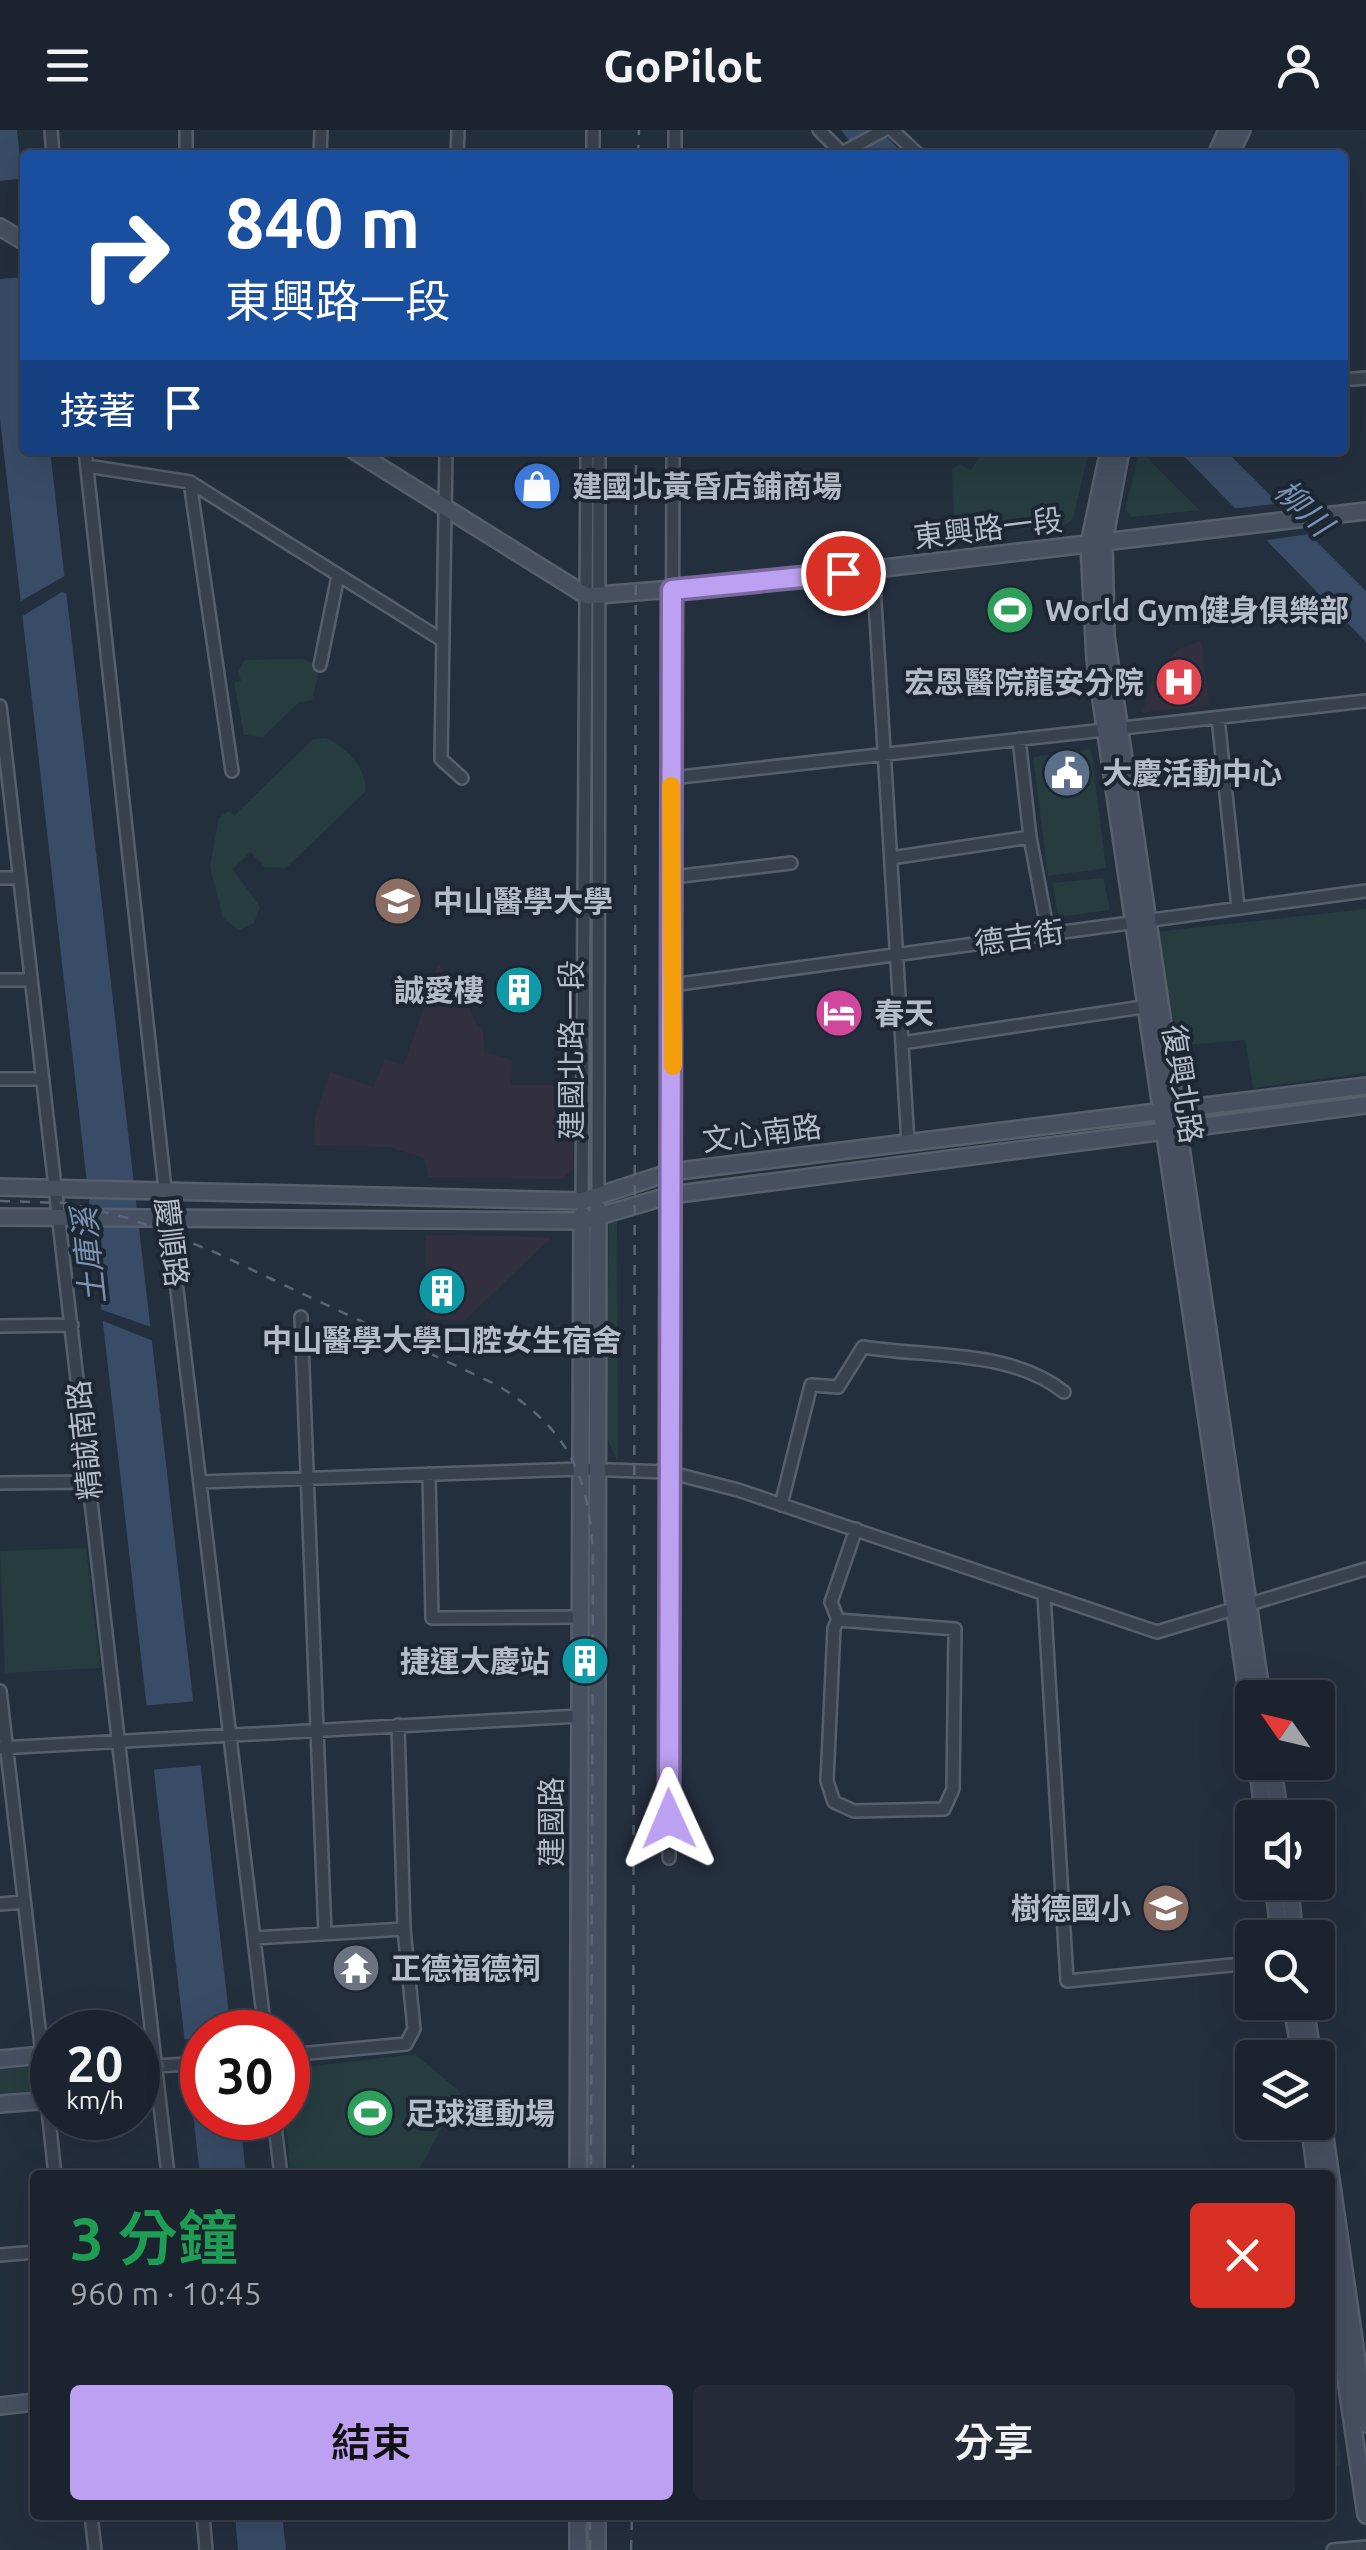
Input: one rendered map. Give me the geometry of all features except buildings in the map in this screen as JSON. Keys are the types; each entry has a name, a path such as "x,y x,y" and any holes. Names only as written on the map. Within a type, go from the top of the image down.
{"main road":[{"path":"361,455 594,595"},
{"name":"復興北路","path":"1108,455 1096,543 1111,731 1243,1608 1258,1680"},
{"name":"復興北路","path":"1096,543 1121,455"},
{"name":"東興路一段","path":"594,595 873,569 1366,511"},
{"name":"復興北路","path":"1138,920 1143,1007 1167,1109"},
{"name":"文心南路","path":"58,1188 590,1198 671,1172 1366,1086"},
{"name":"文心南路","path":"61,1217 590,1218 671,1195 1366,1105"},
{"path":"0,1187 58,1188"},
{"name":"建國北路一段","path":"589,1470 590,1198"},
{"path":"0,1217 61,1217"},
{"name":"建國路","path":"578,2170 579,1617 589,1470"},
{"name":"建國路","path":"589,1470 596,2170"},
{"name":"復興北路","path":"1243,1608 1248,1680"},
{"path":"0,2059 30,2056"},
{"path":"0,2104 30,2102"},
{"path":"1312,2140 1315,2170"},
{"path":"1325,2140 1329,2170"},
{"path":"1335,2216 1362,2418 1366,2516"},
{"path":"1335,2295 1362,2418"},
{"path":"0,2406 30,2403"},
{"path":"578,2520 578,2550"},
{"path":"596,2550 597,2520"}],"street":[{"path":"819,130 846,150 888,130 914,150"},
{"name":"慶順路","path":"86,455 165,1190 262,2010"},
{"path":"446,455 441,758 462,778"},
{"name":"建國北路一段","path":"587,455 594,595"},
{"name":"建國北路一段","path":"590,1198 594,595 600,455"},
{"path":"669,1858 673,455"},
{"path":"87,466 190,482 442,640"},
{"path":"190,482 232,771"},
{"path":"873,569 908,1142"},
{"path":"320,665 338,576"},
{"path":"671,778 1366,700"},
{"name":"精誠南路","path":"0,706 150,2010"},
{"path":"1218,718 1238,908"},
{"path":"1019,739 1030,837 1048,933"},
{"path":"891,858 1030,837"},
{"path":"673,876 791,864"},
{"path":"0,878 19,878"},
{"name":"德吉街","path":"672,985 1366,891"},
{"path":"0,980 31,980"},
{"path":"902,1044 1143,1007"},
{"path":"0,1079 43,1079"},
{"path":"300,1317 324,1934"},
{"path":"0,1326 72,1326"},
{"path":"781,1505 811,1384 838,1387 863,1347 1015,1364 1044,1376 1064,1392"},
{"path":"200,1482 589,1470 668,1472 856,1529 1158,1632 1366,1568"},
{"path":"429,1474 432,1618 579,1617"},
{"path":"0,1484 89,1482"},
{"path":"838,1620 954,1629 953,1789 944,1810 854,1811 834,1802 826,1781 834,1628 838,1620 831,1602 856,1529"},
{"path":"1044,1596 1066,1982 1235,1965"},
{"path":"0,1690 3,1748 40,2010"},
{"path":"3,1748 579,1716"},
{"path":"310,2053 406,2044 414,2030 404,1929 398,1726"},
{"path":"0,1825 15,1824"},
{"path":"0,1904 24,1902"},
{"path":"254,1938 404,1929"},
{"name":"精誠南路","path":"160,2102 167,2170"},
{"path":"53,2140 55,2170"},
{"path":"276,2140 279,2170"},
{"path":"0,2255 30,2252"},
{"path":"92,2520 95,2550"},
{"path":"203,2520 206,2550"},
{"path":"1333,2550 1366,2548"}],"shaded area":[{"name":"宏恩醫院龍安分院","path":"1201,641 1209,705 1142,713 1155,675 1179,649"},
{"path":"438,965 460,986 477,1026 483,1029 484,1052 512,1060 511,1085 548,1085 574,1092 573,1169 562,1179 429,1177 424,1158 389,1147 314,1145 315,1117 330,1072 374,1087 385,1059 404,1065"},
{"path":"426,1235 551,1238 465,1320 442,1320 425,1319"}],"green space":[{"path":"981,455 1088,455 1073,519 1065,525 955,535 952,469 959,464 971,470"},
{"path":"1139,455 1145,455 1199,510 1132,517 1125,510"},
{"path":"303,659 320,666 312,700 298,703 263,737 244,735 234,682 241,681 238,671 245,660"},
{"path":"325,738 354,760 363,776 365,792 286,868 265,867 250,852 233,869 260,907 254,923 239,930 223,918 210,867 219,818 229,811 234,816 313,739"},
{"path":"1091,749 1106,868 1048,876 1033,757"},
{"path":"1103,878 1110,910 1058,917 1053,883"},
{"path":"1366,909 1366,1073 1253,1088 1245,1040 1171,1046 1154,932"},
{"path":"617,1219 618,1462 606,1436 609,1223"},
{"path":"86,1548 100,1668 5,1673 0,1551"},
{"name":"足球運動場","path":"415,2054 461,2093 419,2170 290,2170 287,2140 310,2140 310,2067"},
{"path":"30,2065 30,2091 0,2094 0,2068"},
{"path":"1335,2422 1341,2464 1335,2467"}],"water":[{"path":"0,130 17,130 20,159 20,455 51,455 228,2010 181,2010 0,419"},
{"path":"841,130 879,130 900,150 857,150"},
{"path":"1183,455 1230,455 1366,591 1366,642"},
{"path":"196,2140 242,2140 245,2170 199,2170"},
{"path":"235,2520 283,2520 286,2550 238,2550"}],"pier":[{"path":"20,179 20,277 0,279 0,181"},
{"path":"1283,503 1315,533 1261,541 1231,509"},
{"path":"68,574 70,595 62,592 16,620 14,605"},
{"path":"97,1308 154,1328 156,1342 101,1320 98,1323"},
{"path":"198,1701 205,1765 148,1770 140,1706"}],"railway":[{"path":"638,150 639,130"},
{"path":"633,2170 636,455"},
{"path":"0,1201 66,1203 128,1218 212,1251 497,1385 541,1419 570,1456 586,1500 593,1556 591,2170"},
{"path":"590,2520 590,2550"},
{"path":"631,2550 632,2520"}],"slow traffic":[{"path":"671,786 673,1066"}],"place":[{"name":"建國北黃昏店鋪商場","path":"537,486"},
{"name":"World Gym健身俱樂部","path":"1010,610"},
{"name":"宏恩醫院龍安分院","path":"1179,682"},
{"name":"大慶活動中心","path":"1067,773"},
{"name":"中山醫學大學","path":"398,901"},
{"name":"誠愛樓","path":"519,990"},
{"name":"春天","path":"839,1013"},
{"name":"中山醫學大學口腔女生宿舍","path":"442,1291"},
{"name":"捷運大慶站","path":"585,1661"},
{"name":"樹德國小","path":"1166,1908"},
{"name":"正德福德祠","path":"356,1968"},
{"name":"足球運動場","path":"370,2113"}],"route":[{"path":"669,1819 672,590 843,573"}],"water label":[{"name":"柳川","path":"1304,507"},
{"name":"土庫溪","path":"88,1256"}]}
